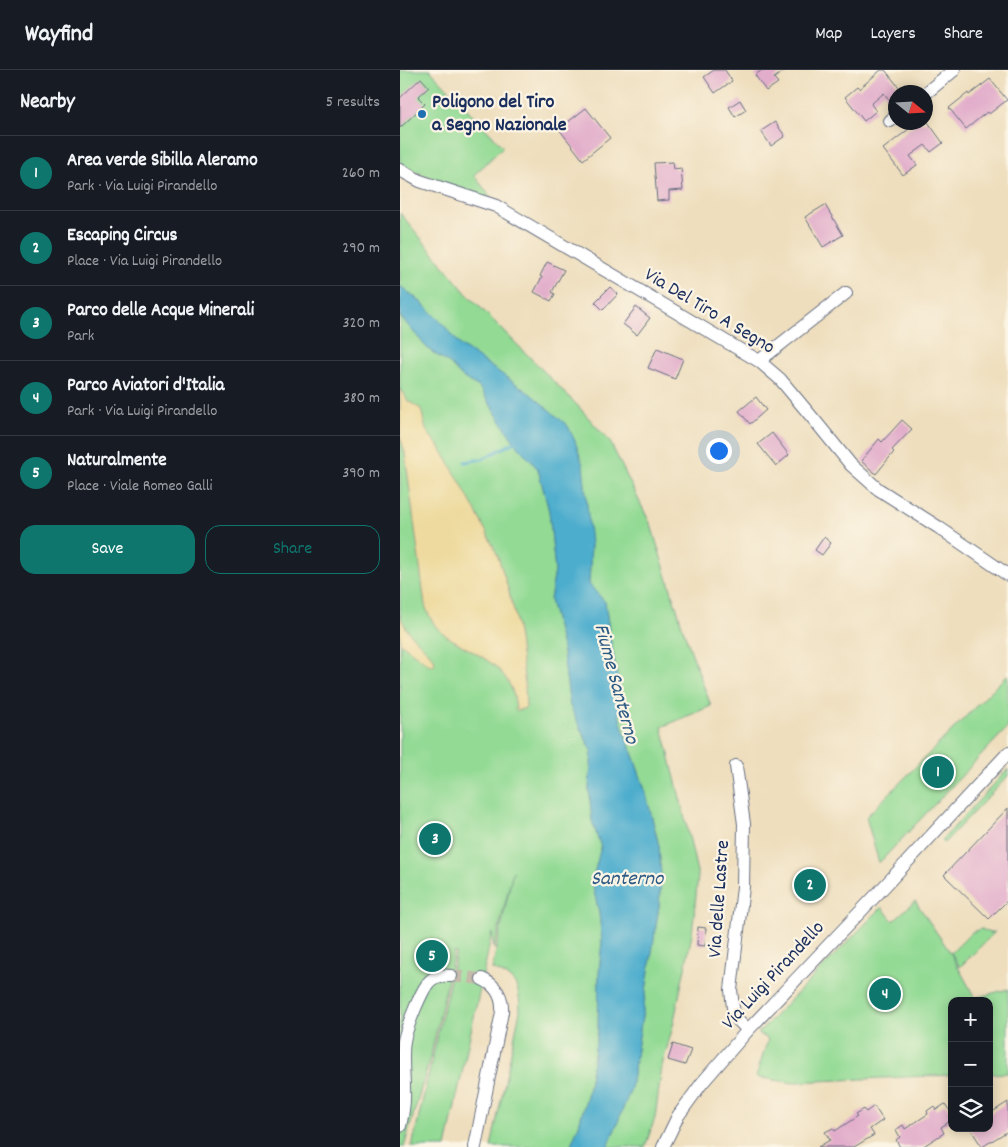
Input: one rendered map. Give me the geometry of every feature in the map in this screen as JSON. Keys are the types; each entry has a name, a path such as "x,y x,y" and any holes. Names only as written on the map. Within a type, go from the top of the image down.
{"street":[{"path":"933,87 954,70"},
{"name":"Via Del Tiro A Segno","path":"400,170 420,181 496,206 759,361 780,380 851,465 878,489 1008,575"},
{"path":"759,361 846,293"},
{"name":"Via Luigi Pirandello","path":"663,1147 678,1116 696,1090 748,1030 1008,753"},
{"name":"Via delle Lastre","path":"736,766 744,824 743,887 732,990 734,1016 748,1030"},
{"path":"400,1126 404,1099 403,1050 408,1026 423,991 431,980 442,975 451,976"},
{"path":"475,1147 502,1012 502,1005 497,992 489,982 482,979"}],"green space":[{"path":"400,70 430,70 503,147 474,175 494,202 425,176 400,164"},
{"path":"400,213 466,293 577,405 610,442 651,525 684,632 711,706 662,727 698,876 692,934 672,1030 662,1066 655,1118 645,1147 608,1147 631,1088 659,906 661,877 659,846 645,790 619,715 619,684 605,602 589,585 591,544 532,395 461,346 421,302 400,286"},
{"path":"400,316 429,350 450,364 462,377 479,387 515,443 538,469 549,511 555,571 550,600 562,646 570,706 592,752 589,789 592,821 601,847 592,882 599,913 602,941 599,974 598,1030 588,1092 579,1125 570,1147 491,1147 520,1011 519,995 515,984 507,976 492,969 513,871 494,949 492,933 446,1147 412,1147 456,953 454,952 431,1055 404,1147 400,1147"},
{"path":"1008,674 1008,727 879,863 866,817"},
{"path":"1008,769 1008,776 944,843 942,840"},
{"path":"915,901 950,952 974,997 948,997 948,1075 794,1083 756,1077 768,1039 758,1033 882,907 893,921"},
{"path":"982,929 989,933 995,932 960,967 951,953 972,932"},
{"path":"1008,989 1008,1073 993,1074 993,997 979,997"}],"sand":[{"path":"400,389 408,401 421,409 426,430 440,448 459,480 497,554 515,614 525,685 526,708 516,711 511,687 500,671 440,631 426,608 405,452 400,437"},
{"path":"400,614 406,628 434,659 434,665 428,664 400,643"}],"water":[{"name":"Santerno","path":"400,286 421,302 461,346 532,395 568,426 583,465 591,544 589,584 605,602 619,684 619,715 645,790 659,846 661,877 659,906 631,1088 608,1147 570,1147 579,1125 588,1092 598,1030 599,974 602,941 599,913 592,882 601,847 592,821 589,789 592,752 570,706 562,646 550,600 555,571 549,511 538,469 515,443 479,387 462,377 450,364 429,350 400,316"}],"building":[{"path":"714,70 725,70 732,81 715,93 704,77"},
{"path":"762,70 786,70 774,78 778,83 766,91 755,75"},
{"path":"881,70 885,70 897,85 888,85 888,98 884,93 871,104 876,111 864,121 845,97 857,87 859,89"},
{"path":"421,78 429,87 418,97 425,104 400,128 400,98"},
{"path":"990,79 1007,100 989,114 987,112 966,129 949,108"},
{"path":"740,100 746,110 735,117 729,107"},
{"path":"586,108 610,138 583,160 559,129"},
{"path":"775,122 785,136 771,146 761,131"},
{"path":"933,129 943,143 931,152 925,145 910,156 917,165 903,175 883,149 908,130"},
{"path":"673,162 674,169 681,168 683,190 669,191 669,200 657,201 654,163"},
{"path":"825,205 843,235 823,247 805,217"},
{"path":"547,262 564,270 552,292 555,294 551,301 534,292"},
{"path":"610,287 618,294 603,310 595,302"},
{"path":"636,307 650,318 637,335 623,324"},
{"path":"657,348 683,359 675,379 648,368"},
{"path":"756,397 766,410 750,424 739,411"},
{"path":"902,420 912,429 892,450 894,452 876,474 861,461 879,439 882,442"},
{"path":"772,433 789,455 776,466 758,444"},
{"path":"824,537 831,543 822,555 815,550"},
{"path":"1008,808 1008,900 989,919 944,875"},
{"path":"698,927 706,928 705,946 697,945"},
{"path":"673,1044 691,1050 685,1065 668,1060"},
{"path":"1008,1102 1008,1131 982,1147 973,1132 993,1132 993,1111"},
{"path":"945,1104 948,1108 948,1123 941,1127 944,1133 922,1147 900,1147 896,1140 900,1137 896,1130 903,1125 905,1129 928,1114 927,1111 934,1106 936,1110"},
{"path":"874,1106 883,1120 870,1129 874,1135 854,1147 818,1147 830,1140 825,1132 833,1128 835,1131 858,1116 856,1114 864,1109 866,1112"}],"waterway":[{"path":"465,462 482,459 517,441"}],"tunnel":[{"path":"451,976 482,979"}],"place":[{"name":"Poligono del Tiro a Segno Nazionale","path":"422,114"},
{"name":"Area verde Sibilla Aleramo","path":"938,772"},
{"name":"Parco delle Acque Minerali","path":"435,839"},
{"name":"Escaping Circus","path":"810,885"},
{"name":"Naturalmente","path":"432,956"},
{"name":"Parco Aviatori d'Italia","path":"885,994"}],"water label":[{"name":"Fiume Santerno","path":"615,684"}]}
